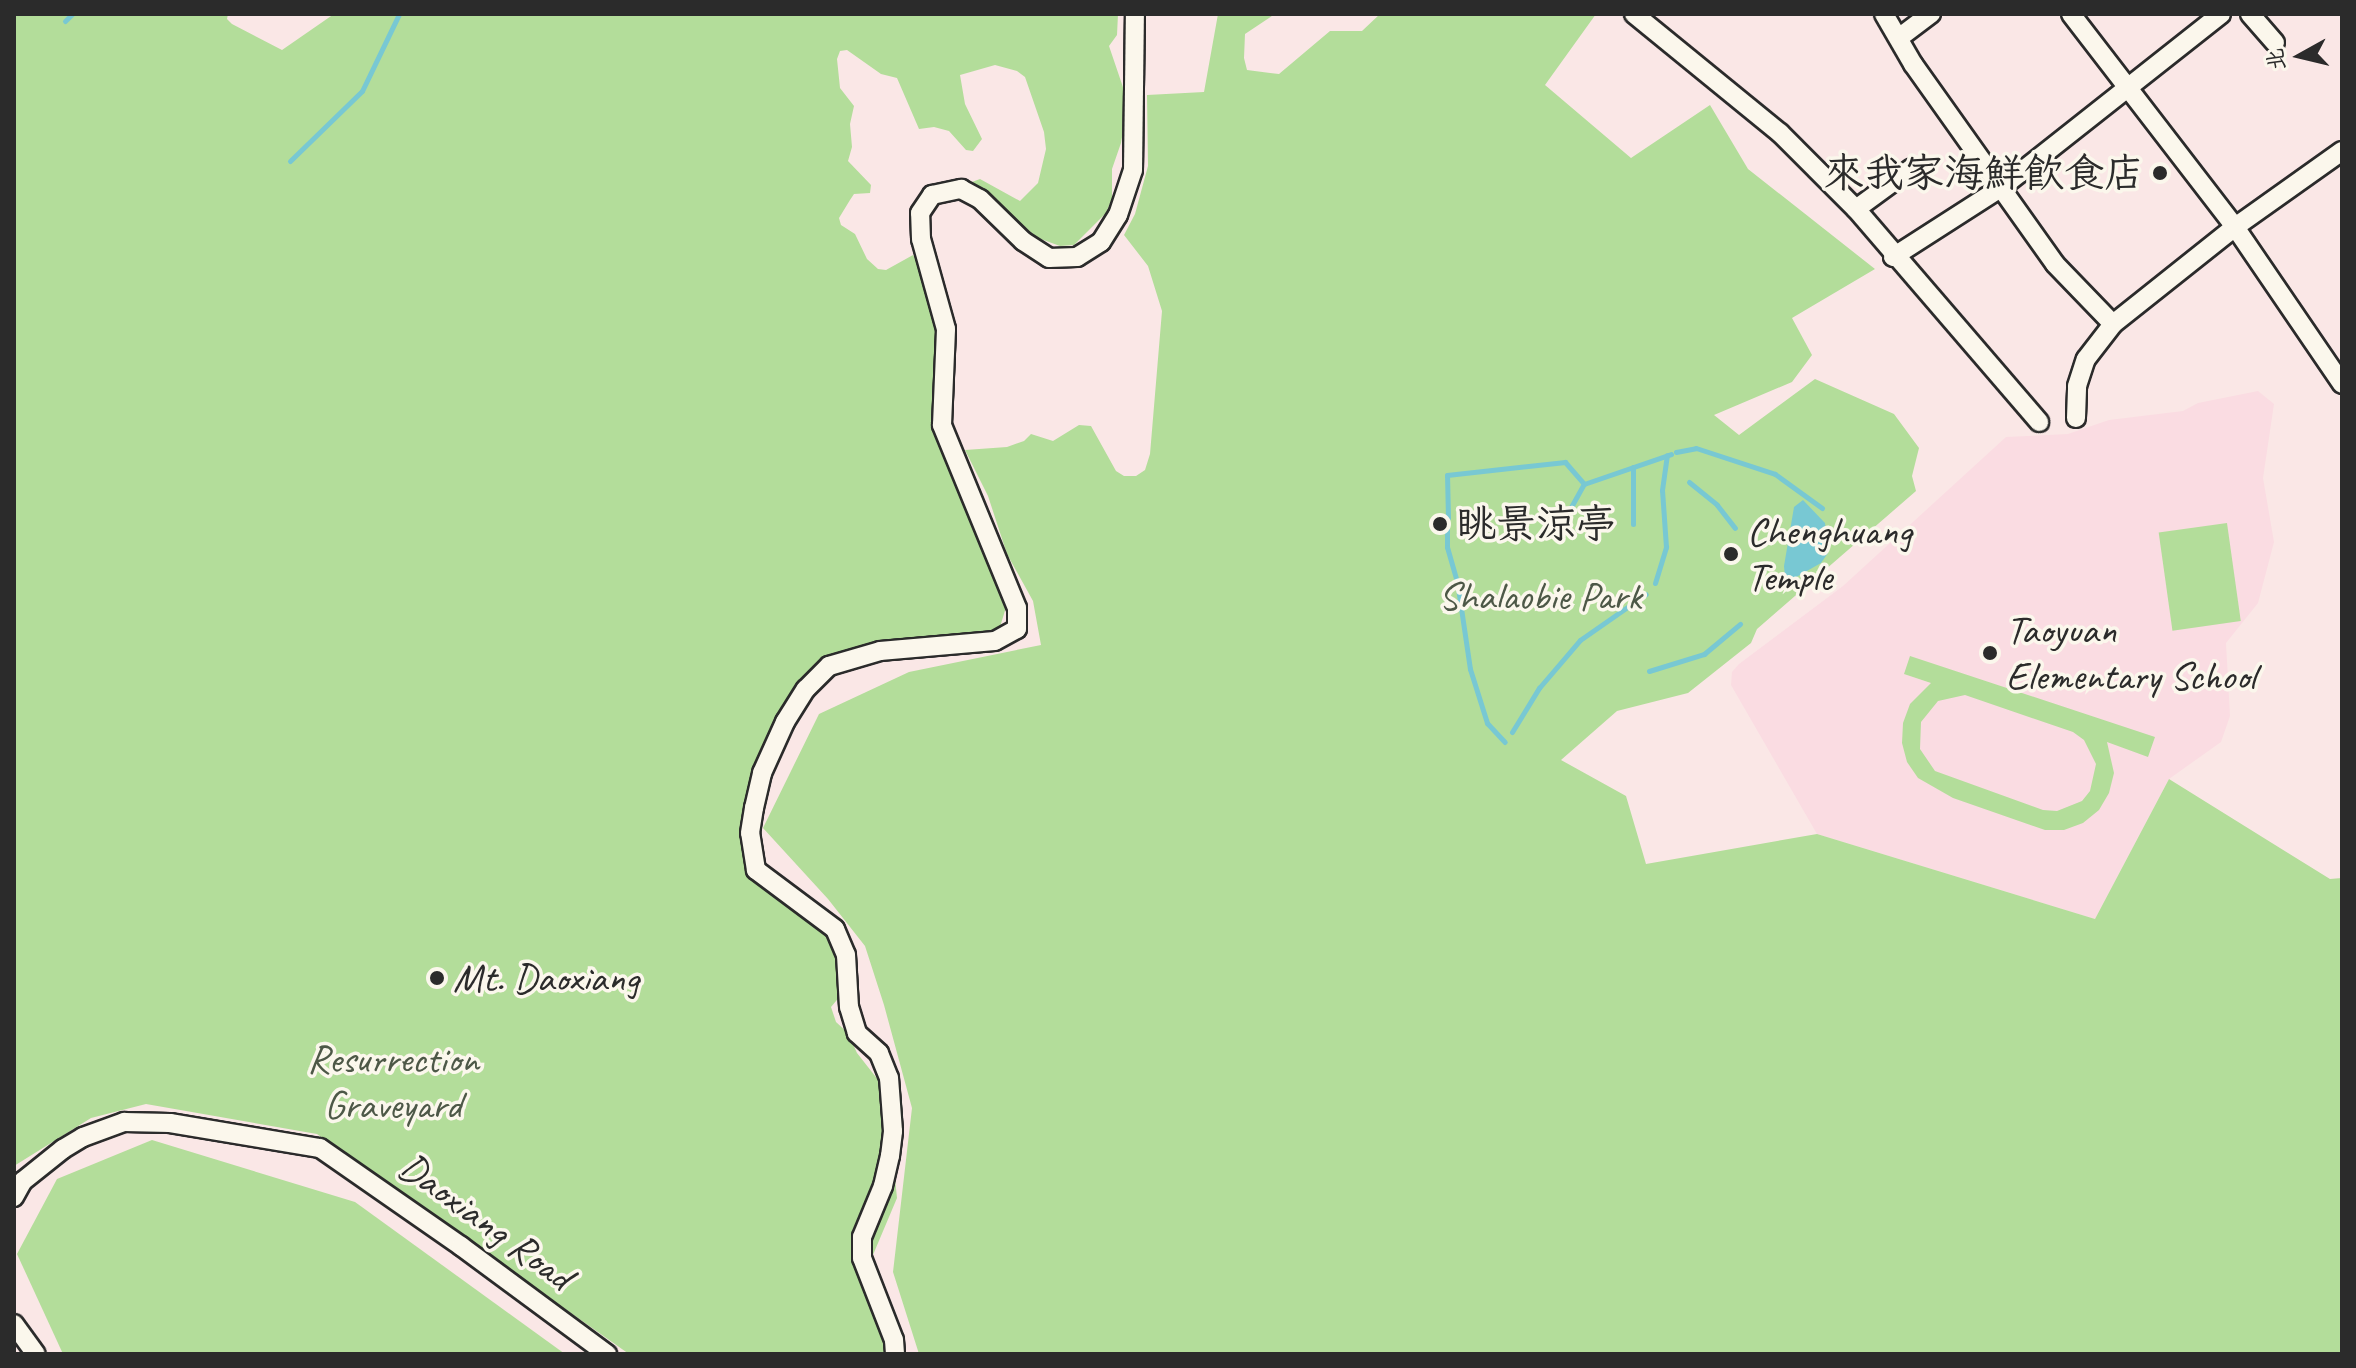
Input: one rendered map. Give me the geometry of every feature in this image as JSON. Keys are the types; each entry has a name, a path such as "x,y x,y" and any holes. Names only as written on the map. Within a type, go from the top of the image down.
{"street":[{"path":"895,1354 894,1340 862,1258 862,1237 883,1186 890,1156 893,1131 889,1078 879,1053 857,1033 849,1007 846,955 835,929 756,870 750,833 754,808 762,773 785,722 806,689 829,666 880,651 995,641 1017,629 1017,608 942,425 946,329 921,239 920,213 932,195 950,188 961,189 980,199 1023,241 1049,258 1077,257 1101,242 1118,215 1133,170 1135,14"},
{"path":"1884,14 1913,64 2055,264 2113,324"},
{"path":"1900,37 1931,14"},
{"path":"2071,14 2235,227 2342,384"},
{"path":"1895,256 2002,187 2221,14"},
{"path":"2250,14 2275,43"},
{"path":"1638,16 1780,133 1856,209 2039,422"},
{"path":"2076,418 2077,386 2086,359 2113,324 2235,227 2342,151"},
{"path":"1856,209 1912,168"},
{"name":"Daoxiang Road","path":"14,1197 23,1181 63,1149 94,1132 124,1122 170,1123 320,1148 461,1246 607,1354"},
{"path":"14,1324 36,1354"}],"shaded area":[{"name":"Taoyuan Elementary School","path":"2258,391 2274,404 2263,478 2274,542 2258,603 2226,643 2230,716 2221,742 2169,779 2095,919 1817,834 1731,685 1732,672 1739,664 1843,586 2006,437 2068,434 2109,420 2183,411 2198,403"}],"green space":[{"name":"Resurrection Graveyard","path":"14,14 228,14 227,19 232,24 282,50 334,14 1118,14 1117,35 1109,46 1128,102 1121,143 1112,169 1112,199 1106,213 1074,245 1060,246 1038,238 1004,210 969,189 972,182 980,179 1020,201 1038,183 1046,149 1044,132 1025,77 1017,71 995,65 960,75 965,104 982,139 973,151 966,150 949,131 934,127 919,129 897,78 881,74 847,50 840,51 837,59 840,88 854,106 850,124 852,147 848,161 871,185 870,193 854,194 839,218 841,225 855,234 867,259 878,269 886,270 913,255 920,267 937,339 937,377 932,389 938,395 1007,604 1000,627 983,638 951,638 806,677 800,682 760,750 748,833 742,845 747,859 835,924 852,943 841,995 831,1007 836,1022 848,1033 857,1053 886,1090 897,1198 870,1262 888,1354 629,1354 317,1134 146,1104 91,1118 14,1166"},
{"name":"Shalaobie Park","path":"1218,14 1275,14 1245,34 1244,58 1247,70 1279,74 1330,31 1362,31 1380,14 1596,14 1545,85 1631,158 1710,105 1748,169 1875,269 1792,318 1812,355 1792,382 1714,415 1739,435 1815,379 1894,414 1919,448 1912,476 1916,491 1757,629 1751,643 1688,693 1617,711 1561,760 1626,796 1646,864 1817,834 2095,919 2169,779 2330,879 2342,878 2342,1354 919,1354 893,1272 912,1108 884,1005 865,946 828,899 763,828 819,714 909,672 1041,645 1033,601 1007,554 988,496 965,450 1007,447 1024,441 1031,434 1053,441 1079,425 1091,426 1116,471 1124,476 1136,476 1145,470 1150,454 1162,311 1148,266 1124,235 1135,214 1148,166 1147,95 1204,92"},
{"path":"2227,523 2241,621 2172,631 2159,533"},
{"path":"1910,656 2155,737 2148,757 2107,742 2114,773 2109,793 2099,810 2083,823 2064,830 2045,830 1953,798 1918,778 1907,762 1902,743 1903,723 1910,704 1931,683 1904,674","holes":["1965,695 2073,732 2084,740 2096,764 2090,791 2082,801 2057,811 2043,810 1935,771 1920,749 1921,722 1938,701"]},
{"path":"152,1140 355,1202 565,1354 63,1354 17,1254 57,1179"}],"water":[{"path":"1803,500 1825,523 1828,553 1821,563 1791,580 1785,577 1784,566 1794,507"}],"waterway":[{"path":"65,21 72,14"},
{"path":"290,161 362,91 399,14"},
{"path":"1676,452 1696,448 1775,474 1822,508"},
{"path":"1448,518 1447,475 1565,462 1584,484 1671,454"},
{"path":"1655,583 1666,547 1662,490 1667,455"},
{"path":"1633,467 1633,524"},
{"path":"1689,482 1717,505 1735,528"},
{"path":"1571,507 1584,484"},
{"path":"1447,528 1447,547 1457,581 1470,669 1487,723 1505,742"},
{"path":"1512,732 1539,688 1580,640 1646,594"},
{"path":"1649,671 1704,654 1740,624"}],"place":[{"name":"來我家海鮮飲食店","path":"2160,173"},
{"name":"眺景涼亭","path":"1440,524"},
{"name":"Chenghuang Temple","path":"1731,554"},
{"name":"Taoyuan Elementary School","path":"1990,653"},
{"name":"Mt. Daoxiang","path":"437,978"}]}
